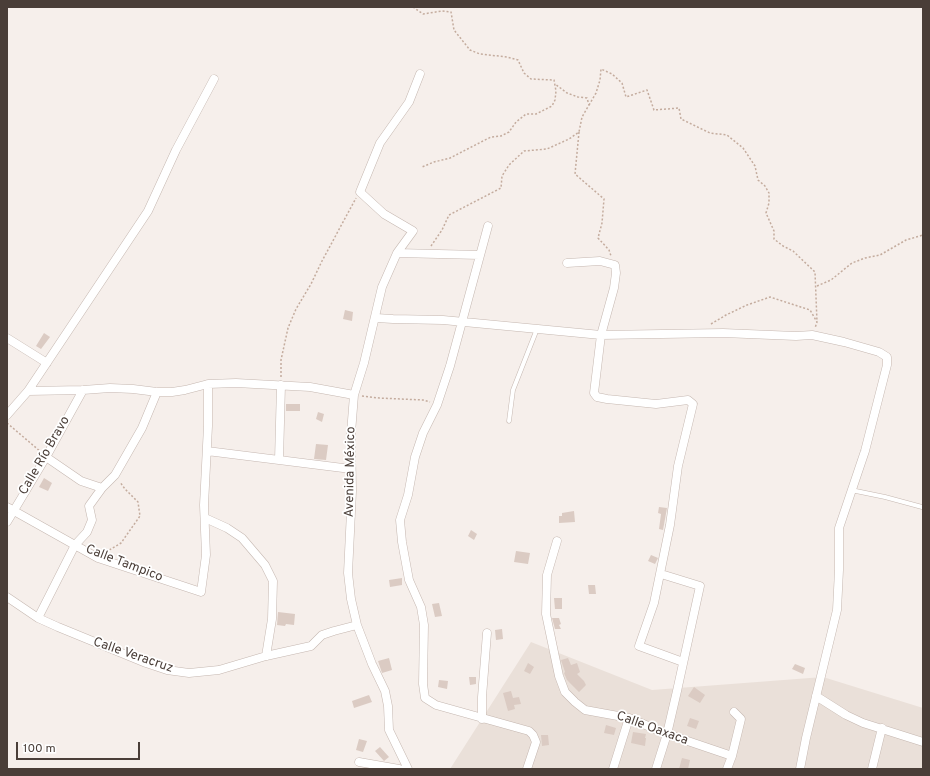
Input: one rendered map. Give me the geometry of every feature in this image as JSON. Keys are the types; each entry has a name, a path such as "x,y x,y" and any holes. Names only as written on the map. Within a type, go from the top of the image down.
{"street":[{"path":"360,192 380,143 409,102 420,74"},
{"path":"7,415 28,391 148,211 176,150 214,79"},
{"name":"Avenida México","path":"360,192 384,214 414,231 397,253 382,287 376,318 354,395 351,433 352,491 348,573 351,599 357,624 372,664 385,691 388,706 389,730 408,769"},
{"path":"488,226 450,366 437,404 423,432 415,458 408,496 400,520 402,542 410,580 420,606 424,625 422,684 425,698 436,705 529,731 534,735 536,742 528,769"},
{"path":"397,253 480,254"},
{"path":"568,263 600,261 615,265 616,273 614,288 600,334 594,393 597,397 656,404 688,400 693,404 678,466 661,574 654,602 639,646 683,662"},
{"path":"376,318 462,322 600,334 723,333 796,336 812,335 879,352 887,357 887,365 865,451 839,528 837,610 800,769"},
{"path":"7,338 47,363"},
{"path":"28,391 110,388 157,392 179,391 208,384 310,387 354,395"},
{"path":"208,384 207,451 204,504 205,518 227,528 242,538 265,565 273,581 272,619 266,656"},
{"path":"279,460 281,385"},
{"name":"Calle Río Bravo","path":"7,522 10,509 46,457 83,390"},
{"path":"38,618 75,545 87,532 92,520 89,506 102,488 116,475 142,428 157,392"},
{"path":"207,451 351,469"},
{"path":"46,457 81,481 102,488"},
{"name":"Calle Tampico","path":"10,509 98,558 201,592 206,555 205,518"},
{"name":"Calle Oaxaca","path":"558,541 547,575 546,614 559,676 565,692 585,710 629,718 667,734 732,756"},
{"path":"656,769 667,734 700,586 661,574"},
{"name":"Calle Veracruz","path":"7,597 38,618 84,638 167,670 189,673 219,670 266,656 311,646 322,635 357,624"},
{"path":"482,719 482,696 487,633"},
{"path":"816,696 846,715 863,723 923,742"},
{"path":"727,769 732,756 741,719 734,712"},
{"path":"613,769 629,718"},
{"path":"872,769 882,728"},
{"path":"359,762 399,769"}],"lane":[{"path":"508,420 513,390 537,329"},
{"path":"851,490 922,507"}],"path":[{"path":"413,7 423,14 442,11 451,12 454,30 470,50 480,54 507,57 518,60 524,73 531,79 554,80 555,84 567,93 578,97 587,98 589,105"},
{"path":"615,265 609,250 598,238 602,223 604,199 575,174 582,117 596,93 600,80 601,69 612,74 622,83 626,97 647,90 654,110 679,108 680,119 710,133 727,135 743,148 755,166 758,180 765,186 769,193 766,212 774,231 774,238 783,246 794,251 815,272 817,286 817,322 812,335"},
{"path":"422,167 450,158 491,137 501,136 509,132 516,122 526,114 536,114 552,106 555,100 555,84"},
{"path":"426,254 442,230 449,215 501,188 502,176 509,165 524,151 548,149 569,139 579,132"},
{"path":"281,385 281,360 288,328 296,309 360,192"},
{"path":"817,286 831,280 852,263 865,258 880,255 906,240 923,235"},
{"path":"706,325 713,324 726,314 770,297 810,310 817,322"},
{"path":"354,395 423,400 437,404"},
{"path":"7,423 46,457"},
{"path":"98,558 121,544 140,516 138,502 124,489 116,475"}],"shaded area":[{"path":"531,642 652,690 823,677 923,708 923,769 450,769"}],"building":[{"path":"345,310 353,312 352,321 343,319"},
{"path":"44,333 50,337 41,349 36,346"},
{"path":"286,404 300,404 300,411 286,411"},
{"path":"318,412 324,414 322,422 316,419"},
{"path":"316,444 328,445 326,460 314,459"},
{"path":"44,478 52,483 48,491 39,487"},
{"path":"659,507 667,508 663,530 659,529 661,514 658,513"},
{"path":"574,511 575,522 559,523 559,516 562,516 562,513"},
{"path":"471,530 477,534 474,540 468,536"},
{"path":"516,551 530,553 528,564 514,562"},
{"path":"651,555 658,558 655,564 648,561"},
{"path":"402,578 402,585 390,587 389,580"},
{"path":"588,585 595,585 596,594 589,594"},
{"path":"554,598 562,598 562,609 555,609"},
{"path":"439,603 442,616 435,617 432,604"},
{"path":"278,612 295,614 294,625 277,625"},
{"path":"552,618 559,618 561,624 559,625 561,629 555,629"},
{"path":"502,629 503,639 496,640 495,630"},
{"path":"389,658 392,670 382,673 378,661"},
{"path":"568,658 571,665 577,663 580,672 577,674 586,685 579,692 567,680 564,673 561,660"},
{"path":"528,663 534,667 530,674 524,671"},
{"path":"795,664 805,668 803,674 792,669"},
{"path":"469,677 476,677 476,684 470,685"},
{"path":"439,680 448,681 447,689 438,687"},
{"path":"694,687 705,695 700,703 688,696"},
{"path":"511,691 513,698 519,697 521,704 514,705 515,709 508,711 503,693"},
{"path":"369,695 372,702 354,708 352,701"},
{"path":"690,718 699,721 696,729 687,726"},
{"path":"606,725 616,728 614,735 604,733"},
{"path":"633,732 646,734 645,746 631,743"},
{"path":"541,735 548,735 549,745 542,746"},
{"path":"359,739 367,741 363,752 356,750"},
{"path":"380,747 389,757 384,761 375,751"},
{"path":"682,758 690,760 688,769 679,769"}]}
